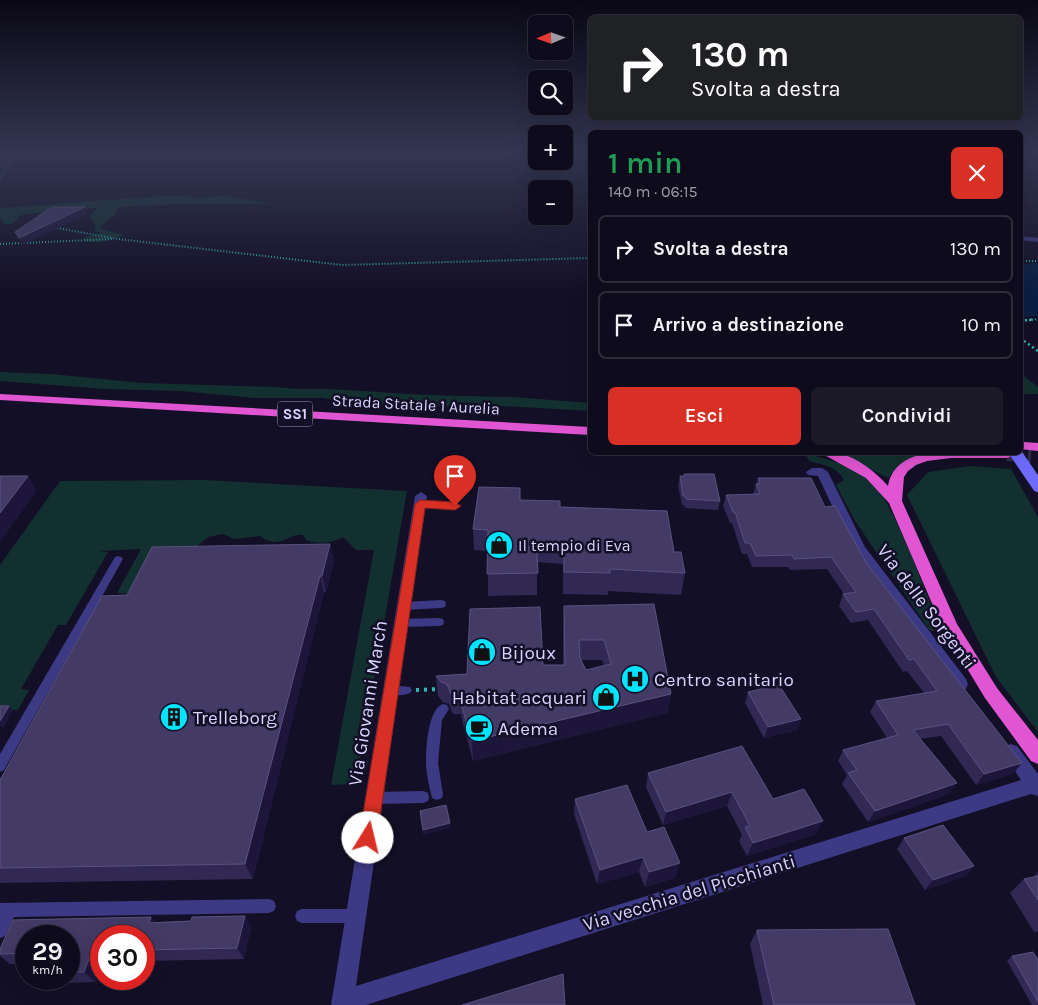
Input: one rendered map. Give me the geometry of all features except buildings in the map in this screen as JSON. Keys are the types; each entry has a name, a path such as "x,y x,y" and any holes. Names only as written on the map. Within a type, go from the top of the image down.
{"highway":[{"name":"Strada Statale 1 Aurelia","path":"0,389 588,422"},
{"name":"Strada Statale 1 Aurelia","path":"0,397 588,431"},
{"path":"833,455 865,471 883,486 895,501 949,625 991,693 1038,754"},
{"path":"895,501 895,484 897,476 903,468 912,461 940,455"}],"main road":[{"path":"1025,452 1038,486"}],"street":[{"path":"1023,238 1038,240"},
{"name":"Via delle Sorgenti","path":"812,472 822,472 859,549 970,698"},
{"name":"Via Giovanni March","path":"338,1004 356,916 374,798 398,690 402,614 421,500"},
{"path":"1000,737 1036,786"},
{"name":"Via vecchia del Picchianti","path":"338,1004 1036,786"}],"lane":[{"path":"421,500 455,506"},
{"path":"0,766 118,559"},
{"path":"402,614 441,604"},
{"path":"402,614 439,622"},
{"path":"437,794 432,763 436,720 444,709"},
{"path":"374,798 423,797"},
{"path":"0,930 5,910 268,906"},
{"path":"302,916 356,916"}],"path":[{"path":"57,228 118,239 342,265 588,258"},
{"path":"0,244 118,239"},
{"path":"1023,261 1038,260"},
{"path":"1023,321 1038,319"},
{"path":"1023,340 1038,351"},
{"path":"398,690 442,688"}],"green space":[{"path":"96,201 256,201 275,204 177,204 120,207 116,211 118,212 101,226 101,229 125,235 102,242 85,242 83,238 102,233 94,231 96,225 90,216 97,208 26,214 18,216 19,218 12,224 4,224 0,219 0,208"},
{"path":"0,372 51,374 143,383 513,397 588,403 588,411 484,405 414,407 355,403 323,398 254,398 181,391 106,389 0,381"},
{"path":"1023,375 1038,387 1038,394 1023,394"},
{"path":"806,455 837,462 866,476 876,486 907,545 939,624 939,630 930,631 855,521 836,485 844,480 841,475 834,469 809,461"},
{"path":"846,455 914,455 915,458 897,467 888,478"},
{"path":"970,466 1011,469 1038,517 1038,732 996,677 907,495 928,472"},
{"path":"204,480 407,491 356,784 331,785 374,550 356,550 343,537 334,541 320,543 306,540 303,535 278,542 267,540 260,536 234,539 223,534 208,537 142,594 117,593 141,549 99,551 108,552 66,625 58,625 21,689 29,690 18,710 0,710 0,565 60,481"}],"water":[{"path":"1038,263 1038,316 1023,317 1023,264"}],"tunnel":[{"path":"1019,455 1031,456"}],"place":[{"name":"Il tempio di Eva","path":"499,545"},
{"name":"Bijoux","path":"482,652"},
{"name":"Centro sanitario","path":"635,679"},
{"name":"Habitat acquari","path":"606,697"},
{"name":"Trelleborg","path":"174,717"},
{"name":"Adema","path":"479,728"}],"route":[{"path":"368,838 420,504 455,506"}]}
